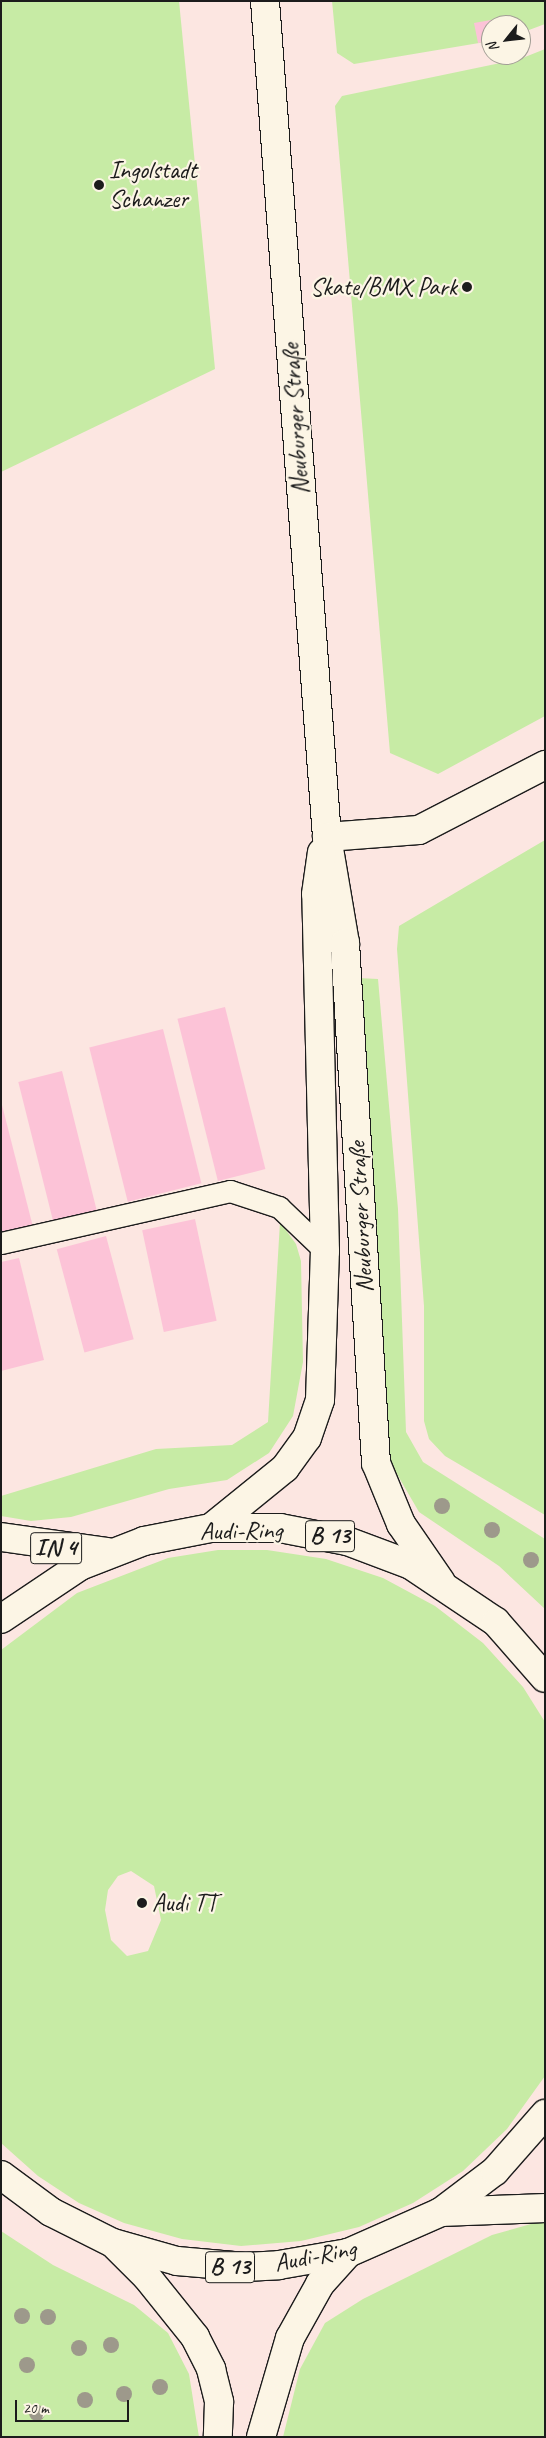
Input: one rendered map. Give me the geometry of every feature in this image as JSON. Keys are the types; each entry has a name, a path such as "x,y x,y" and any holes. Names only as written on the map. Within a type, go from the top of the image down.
{"main road":[{"name":"Neuburger Straße","path":"265,1 327,836 345,943 376,1463 401,1524 441,1582"},
{"path":"327,836 419,830 545,766"},
{"name":"Neuburger Straße","path":"211,1528 285,1468 315,1420 323,1370 325,1251 316,894 327,836"},
{"name":"Audi-Ring","path":"1,1619 50,1583 112,1552 211,1528 313,1532 380,1550 441,1582 496,1622 545,1678"},
{"name":"IN 4","path":"1,1537 112,1552"},
{"name":"Audi-Ring","path":"1,2175 51,2212 113,2244 177,2261 245,2267 348,2254 441,2212 495,2171 545,2114"},
{"path":"441,2212 545,2208"},
{"name":"B 13","path":"113,2244 147,2276 195,2337 211,2369 219,2402 218,2437"},
{"name":"B 13","path":"261,2437 290,2338 320,2284 348,2254"}],"lane":[{"path":"1,1243 208,1192 230,1190 279,1207 325,1251"}],"green space":[{"name":"Ingolstadt Schanzer","path":"1,1 179,1 215,369 1,472"},
{"path":"332,1 545,1 545,24 531,29 531,15 481,15 481,43 354,64 337,53"},
{"path":"545,49 545,716 438,774 390,753 335,106 342,96 491,65 531,65 531,55"},
{"path":"545,840 545,1515 445,1456 429,1439 424,1421 424,1306 397,949 399,926"},
{"path":"358,978 378,979 398,1209 406,1432 423,1462 545,1539 545,1609 499,1566 419,1512 390,1462"},
{"path":"280,1222 296,1244 301,1261 303,1362 293,1416 269,1453 227,1480 169,1489 71,1517 31,1521 1,1516 1,1496 156,1449 232,1445 268,1422"},
{"path":"218,1550 267,1550 326,1559 383,1578 435,1606 483,1643 523,1687 545,1722 545,2076 507,2129 463,2171 413,2203 359,2227 301,2241 241,2246 182,2239 124,2223 79,2203 38,2176 1,2143 1,1650 77,1593 168,1558","holes":["131,1871 154,1886 161,1920 148,1951 127,1956 111,1940 105,1910 108,1890 118,1876"]},
{"path":"545,2220 545,2437 283,2437 300,2369 325,2323 363,2299 492,2235"},
{"path":"1,2231 53,2265 134,2305 168,2333 189,2374 199,2437 1,2437"}],"building":[{"path":"481,22 481,43 478,43 474,23"},
{"path":"225,1007 265,1169 218,1181 177,1019"},
{"path":"163,1029 201,1183 128,1202 89,1047"},
{"path":"62,1071 97,1211 53,1222 18,1082"},
{"path":"1,1101 33,1227 1,1235"},
{"path":"195,1219 217,1321 164,1332 142,1230"},
{"path":"106,1236 134,1339 84,1353 57,1249"},
{"path":"19,1258 44,1360 1,1371 1,1262"}],"place":[{"name":"Ingolstadt Schanzer","path":"99,185"},
{"name":"Skate/BMX Park","path":"467,287"},
{"name":"Audi TT","path":"142,1903"}]}
